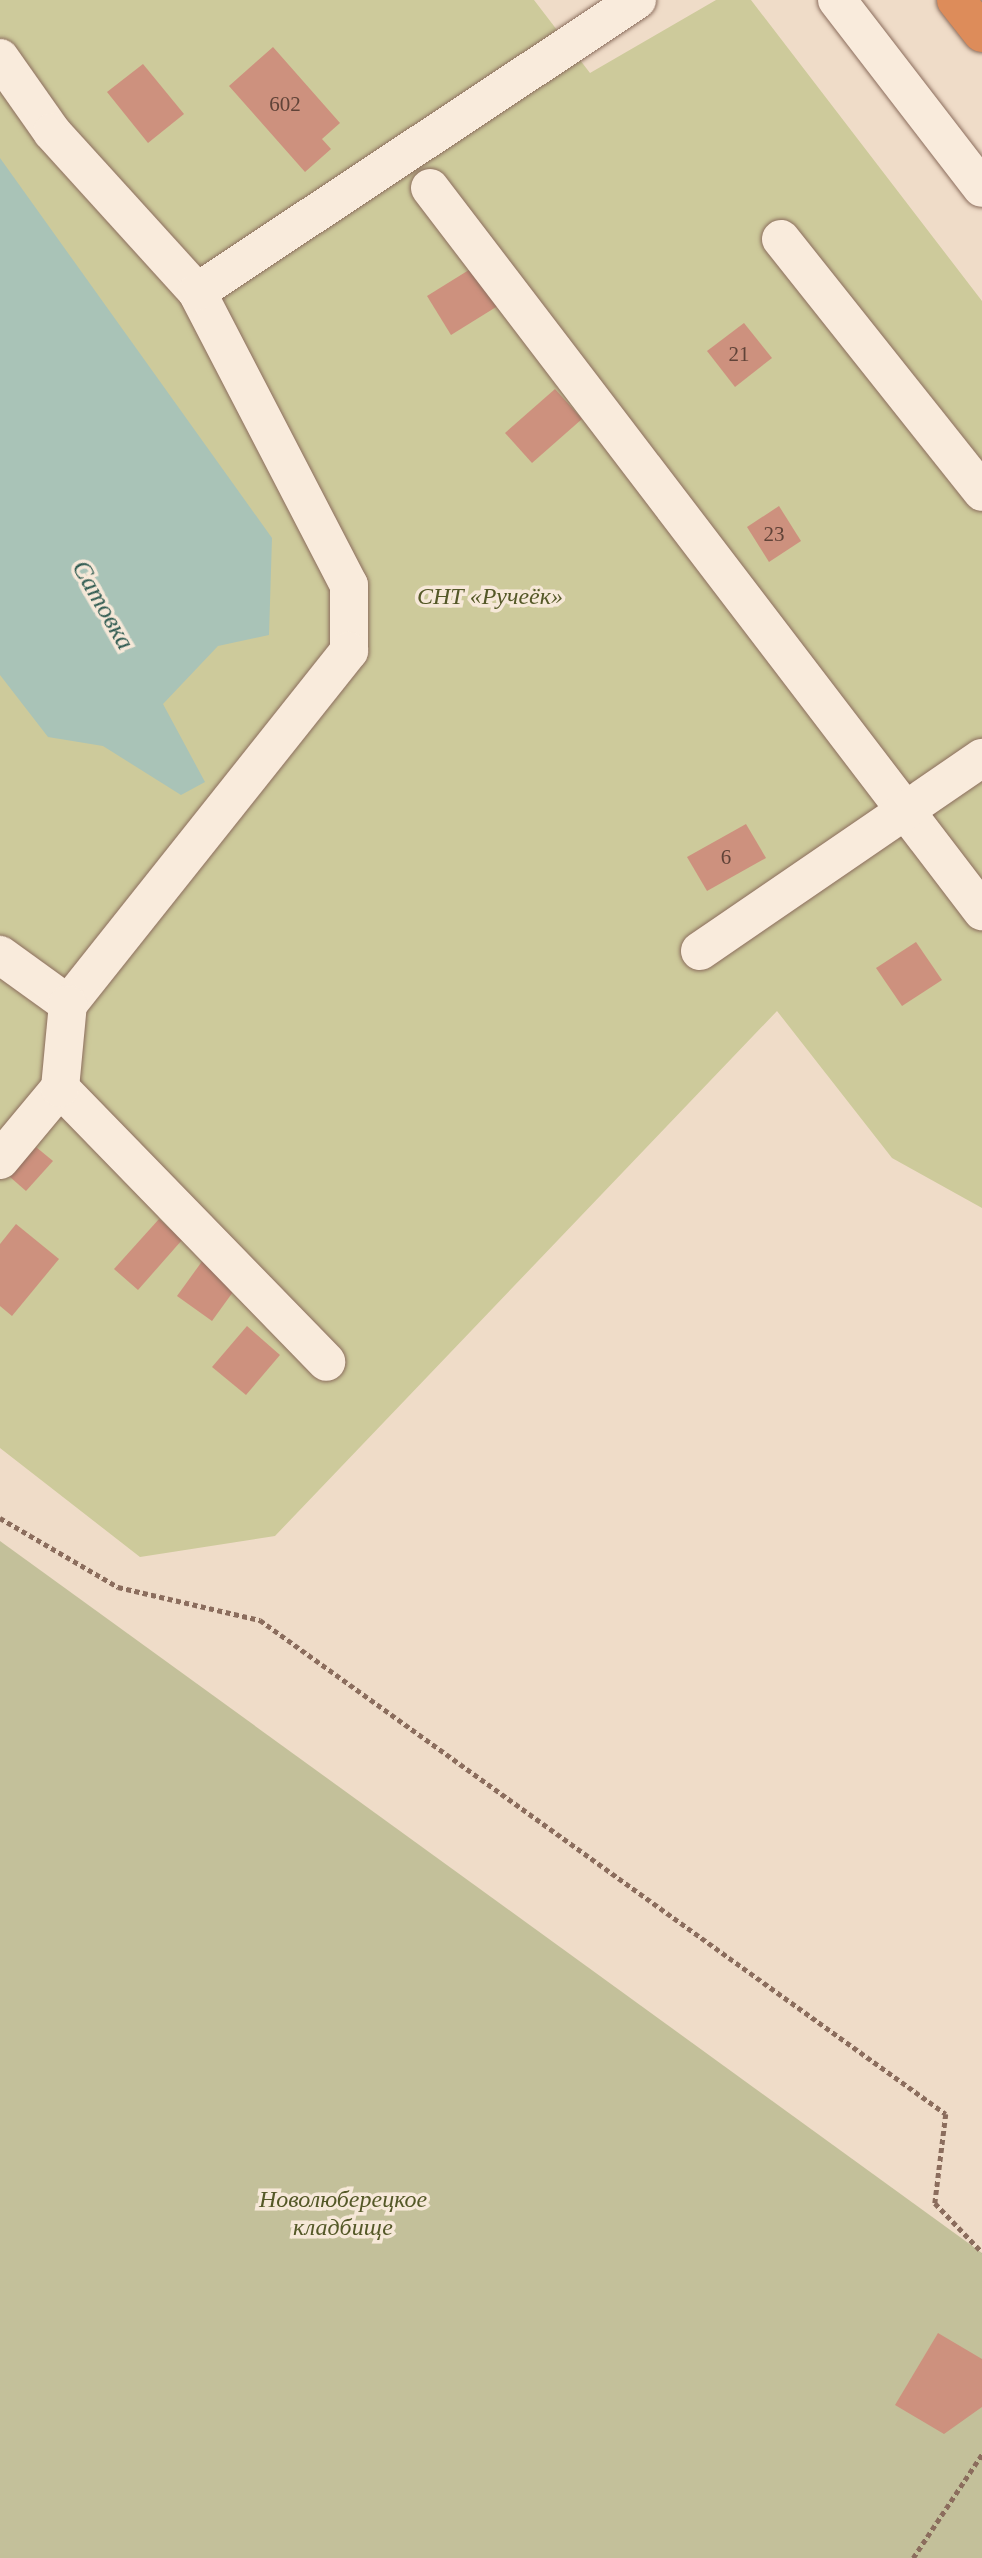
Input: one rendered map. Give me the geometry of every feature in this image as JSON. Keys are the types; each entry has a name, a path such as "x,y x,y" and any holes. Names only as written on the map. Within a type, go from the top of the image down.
{"highway":[{"path":"956,0 982,33"}],"street":[{"path":"197,292 637,0"},
{"path":"837,0 982,188"},
{"path":"0,58 52,132 197,292 349,585 349,651 68,1004 60,1088 0,1160"},
{"path":"430,188 982,911"},
{"path":"781,239 982,492"},
{"path":"700,951 982,758"},
{"path":"0,955 68,1004"},
{"path":"60,1088 326,1362"}],"path":[{"path":"0,1518 118,1587 260,1619 946,2114 935,2203 982,2252"},
{"path":"913,2558 982,2454"}],"green space":[{"name":"СНТ «Ручеёк»","path":"0,0 534,0 590,73 716,0 751,0 982,301 982,1208 892,1158 777,1011 275,1536 140,1557 0,1448"},
{"name":"Новолюберецкое кладбище","path":"0,1541 982,2253 982,2558 0,2558"}],"water":[{"name":"Сатовка","path":"0,158 272,538 269,635 218,646 163,704 205,782 181,795 103,746 48,737 0,675"}],"building":[{"path":"273,47 340,123 322,139 331,149 305,172 229,86"},
{"path":"143,64 184,114 148,143 107,92"},
{"path":"485,260 509,299 451,335 427,296"},
{"path":"744,323 772,358 735,387 707,351"},
{"path":"555,389 582,419 532,463 505,433"},
{"path":"779,506 801,541 769,562 747,527"},
{"path":"746,824 766,858 707,891 687,857"},
{"path":"916,942 942,980 902,1006 876,968"},
{"path":"36,1147 53,1161 26,1191 10,1177"},
{"path":"159,1219 182,1240 138,1290 114,1269"},
{"path":"16,1224 59,1259 12,1316 0,1306 0,1244"},
{"path":"203,1260 238,1285 212,1321 177,1296"},
{"path":"247,1326 280,1355 246,1395 212,1367"},
{"path":"938,2333 982,2359 982,2407 944,2434 895,2405"}]}
